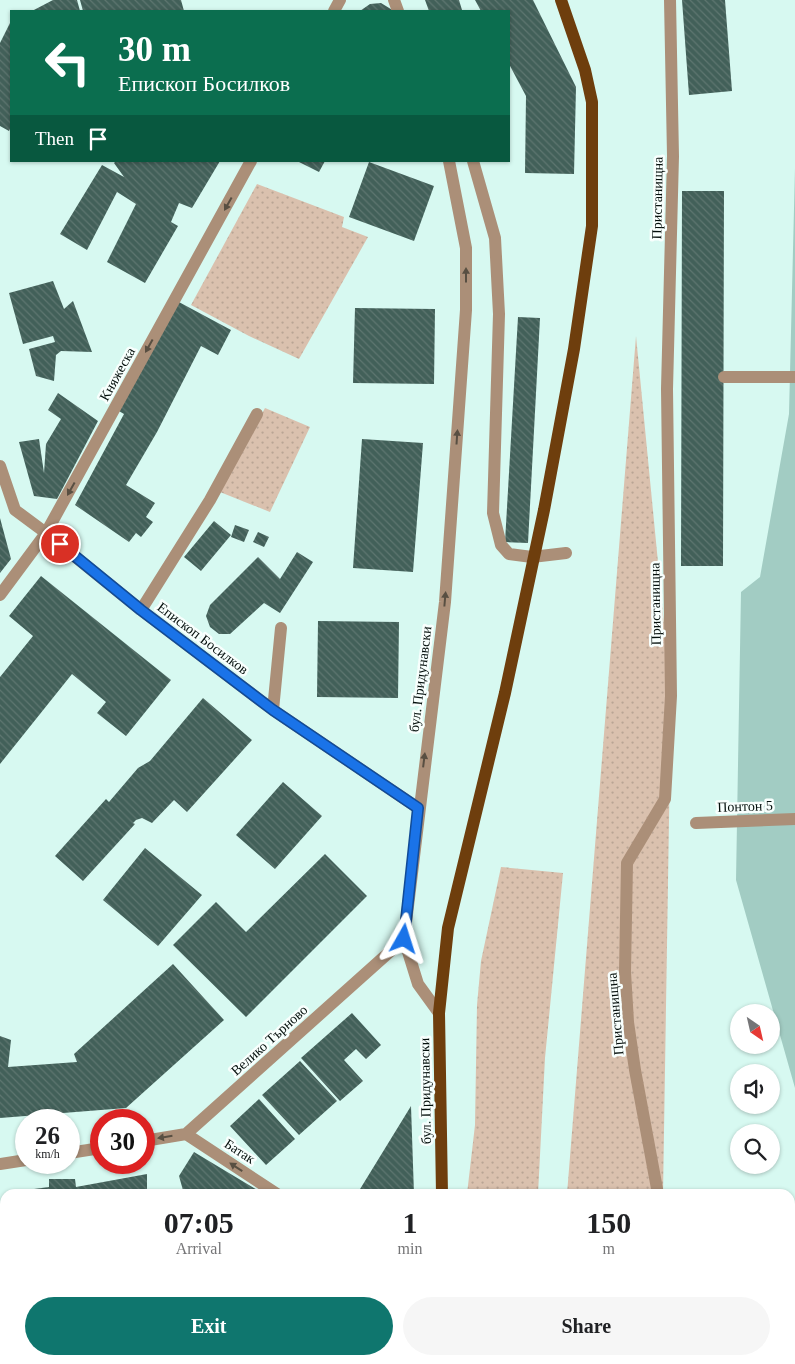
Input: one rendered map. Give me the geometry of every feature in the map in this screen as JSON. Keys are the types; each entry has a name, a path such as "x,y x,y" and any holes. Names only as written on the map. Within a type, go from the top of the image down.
{"main road":[{"path":"439,1013 448,928 504,693 532,557 544,510 574,349 592,226 592,102 585,70 561,0"},
{"name":"бул. Придунавски","path":"439,1013 442,1189"}],"street":[{"name":"Пристанищна","path":"657,1189 635,1070 628,1022 625,972 627,863 665,799 671,696 667,390 673,156 670,0"},
{"name":"Княжеска","path":"0,595 46,533 250,162"},
{"name":"бул. Придунавски","path":"439,1013 418,984 404,939 418,808 445,602 466,310 466,248 449,162"},
{"path":"473,162 495,238 499,314 492,513 501,544 509,554 532,557 566,553"},
{"path":"724,377 795,377"},
{"path":"141,610 210,500 257,414"},
{"name":"Епископ Босилков","path":"0,466 15,510 141,610 273,710 418,808"},
{"path":"273,710 282,628"},
{"name":"Понтон 5","path":"696,823 795,819"},
{"name":"Велико Търново","path":"186,1134 404,939"},
{"path":"155,1139 186,1134"},
{"name":"Батак","path":"186,1134 269,1189"},
{"path":"0,1164 15,1162"}],"shaded area":[{"path":"795,168 795,1088 780,1035 780,1004 771,1004 736,880 741,592 760,577 789,414"},
{"path":"257,184 344,217 342,227 368,237 299,359 249,336 191,305"},
{"path":"636,336 671,696 663,1189 567,1189"},
{"path":"265,408 310,427 270,512 220,492"},
{"path":"501,867 563,873 545,1058 538,1189 468,1189 475,1125 477,1005 481,961"}],"building":[{"path":"53,0 77,0 80,10 34,10"},
{"path":"80,0 181,0 184,10 83,10"},
{"path":"425,0 459,0 462,10 429,10"},
{"path":"475,0 533,0 576,87 574,174 525,173 526,96 510,66 510,10 480,10"},
{"path":"682,0 725,0 732,91 689,95"},
{"path":"381,3 392,10 361,10 370,4"},
{"path":"10,23 9,131 0,126 0,43"},
{"path":"219,162 192,208 179,203 171,222 178,226 145,283 107,262 136,204 117,192 87,250 60,234 102,165 124,177 114,163"},
{"path":"299,162 324,162 319,172"},
{"path":"369,162 434,186 414,241 349,217"},
{"path":"682,191 724,191 723,566 681,566"},
{"path":"53,281 64,309 73,301 92,352 61,351 56,355 54,381 36,376 29,349 55,342 53,336 23,344 9,293"},
{"path":"177,301 231,330 218,355 201,346 157,432 126,485 155,503 146,517 153,522 141,537 136,533 129,542 75,505 124,414 117,410"},
{"path":"355,308 435,309 434,384 353,383"},
{"path":"518,317 540,318 528,543 505,542"},
{"path":"58,393 98,421 57,499 34,496 19,442 39,439 44,473 46,444 61,419 48,410"},
{"path":"362,439 423,443 413,572 353,568"},
{"path":"0,518 11,559 0,573"},
{"path":"214,521 231,535 201,571 184,557"},
{"path":"235,525 249,530 244,542 231,537"},
{"path":"258,532 269,537 264,547 253,542"},
{"path":"297,552 313,562 280,613 264,603 230,634 219,634 210,627 206,616 210,605 258,557 280,579"},
{"path":"41,576 171,680 126,736 97,713 106,702 72,674 0,764 0,677 33,636 9,616"},
{"path":"318,621 399,622 398,698 317,697"},
{"path":"203,698 252,740 187,812 174,800 152,823 142,818 136,820 133,823 135,824 83,881 55,856 106,799 109,802 138,768 150,761"},
{"path":"283,782 322,816 275,869 236,835"},
{"path":"145,848 202,895 158,946 103,900"},
{"path":"325,854 367,896 246,1017 173,945 216,902 246,932"},
{"path":"173,964 224,1020 126,1108 90,1109 90,1111 80,1112 80,1109 15,1109 15,1117 0,1118 0,1036 11,1040 8,1067 77,1062 74,1054"},
{"path":"352,1013 381,1045 366,1059 356,1049 344,1060 363,1081 340,1101 301,1058"},
{"path":"300,1061 337,1101 299,1135 262,1095"},
{"path":"259,1099 295,1139 266,1165 230,1126"},
{"path":"411,1106 414,1189 360,1189"},
{"path":"194,1152 256,1189 183,1189 179,1176"},
{"path":"147,1174 147,1189 34,1189 49,1187 49,1179 75,1179 76,1187"}],"route":[{"path":"60,544 141,610 273,710 418,808 404,939"}]}
